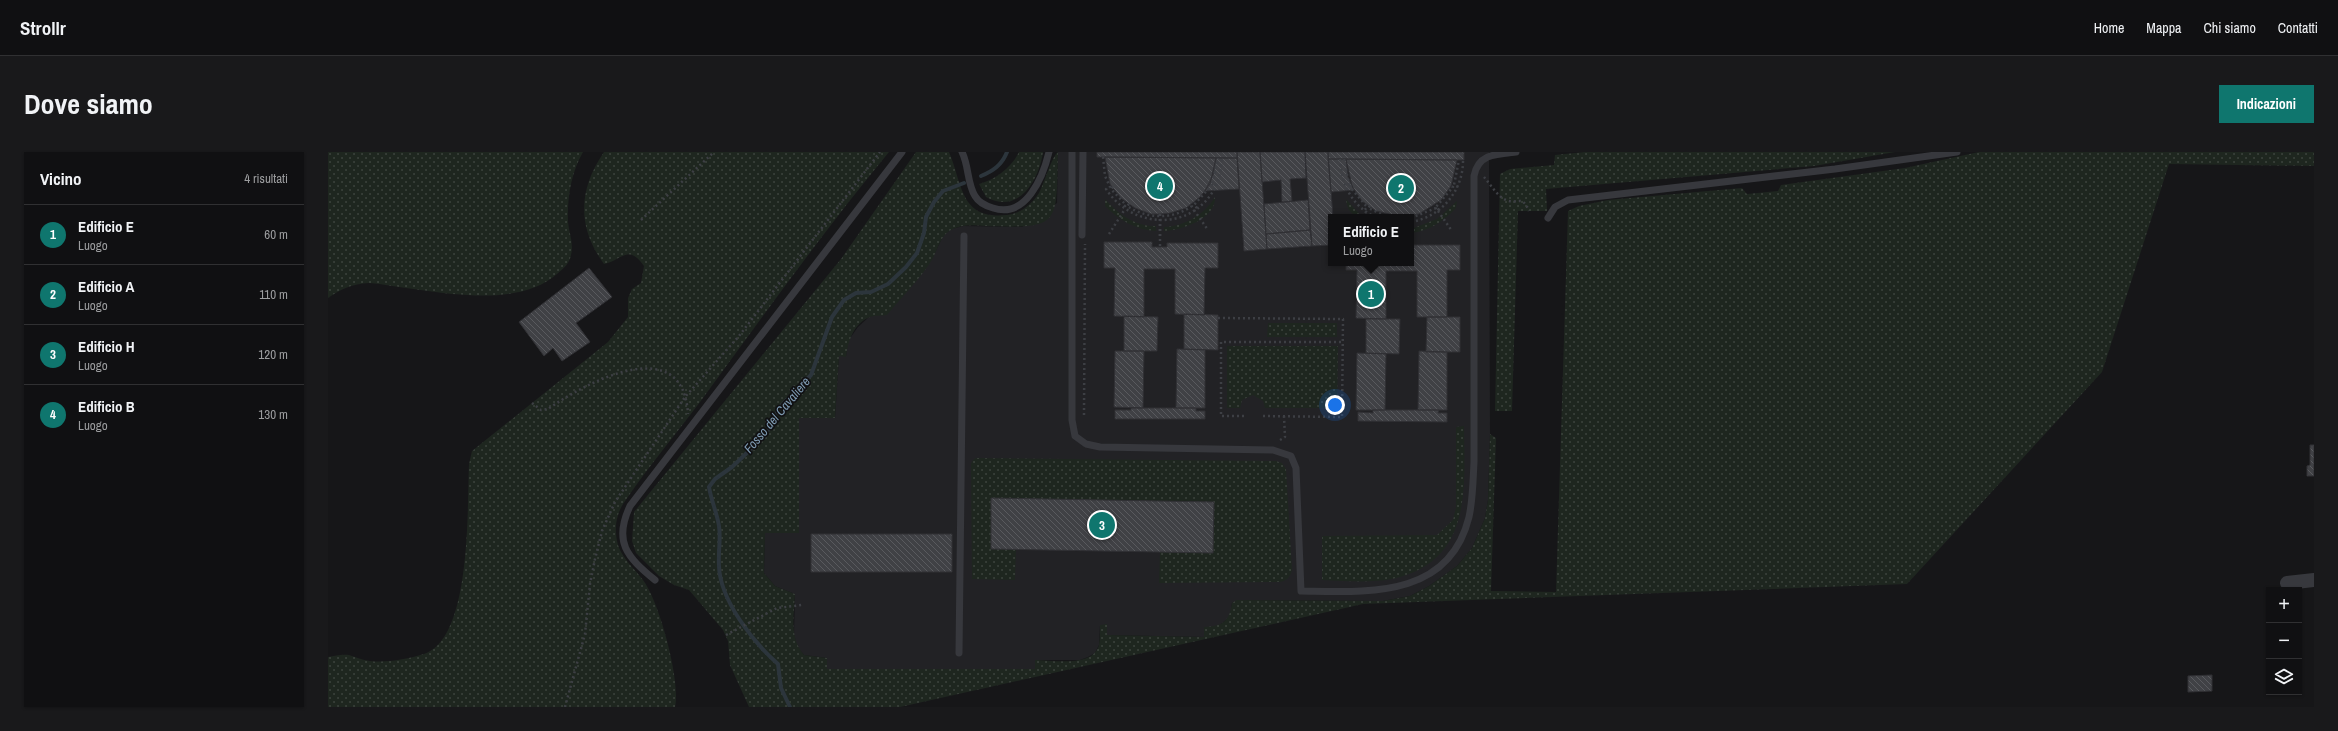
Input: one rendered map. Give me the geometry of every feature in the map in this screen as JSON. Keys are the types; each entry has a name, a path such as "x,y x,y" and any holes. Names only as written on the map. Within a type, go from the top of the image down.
{"street":[{"path":"2287,583 2314,580"}],"lane":[{"path":"655,580 641,568 626,550 622,540 621,530 626,514 635,498 902,152"},
{"path":"962,152 975,196 983,204 1002,210 1014,207 1031,195 1040,181 1049,152"},
{"path":"1072,152 1072,420 1074,432 1080,441 1100,447 1273,450 1291,456 1296,468 1301,591 1358,592 1406,586 1433,570 1453,551 1467,523 1473,477 1475,170 1484,157 1493,153 1516,152"},
{"path":"1073,235 1083,235 1083,152"},
{"path":"1548,218 1555,207 1568,200 1835,169 1957,152"},
{"path":"960,653 964,236"}],"path":[{"path":"641,220 714,152"},
{"path":"1103,158 1105,176 1110,187 1106,189 1124,209 1141,217 1160,220 1180,217 1195,209 1210,195 1216,186 1222,158"},
{"path":"1216,186 1212,184 1218,158"},
{"path":"1340,159 1345,186 1358,205 1370,214"},
{"path":"1344,159 1349,184 1345,186"},
{"path":"1458,187 1454,185 1459,160"},
{"path":"1414,221 1439,210 1452,197 1458,187 1463,160"},
{"path":"1475,170 1499,195 1508,201 1520,200 1526,203 1529,211"},
{"path":"1208,230 1194,205 1207,192 1212,185 1210,184"},
{"path":"1351,185 1350,187 1354,194 1367,207 1364,214"},
{"path":"1451,186 1453,186 1448,195 1436,207 1452,232"},
{"path":"1109,234 1126,205 1113,192 1111,188 1113,187"},
{"path":"1129,204 1127,206 1142,213 1160,215 1178,213 1192,206 1190,205"},
{"path":"1370,206 1368,208 1378,214"},
{"path":"1414,217 1436,208 1434,206"},
{"path":"1160,215 1160,236"},
{"path":"1160,215 1160,247"},
{"path":"1083,235 1084,423"},
{"path":"1218,318 1343,319 1342,417 1261,416"},
{"path":"1244,416 1221,416 1221,342 1343,342"},
{"path":"532,403 541,410 548,409 610,375 638,368 651,368 673,376 679,385 687,409 688,418 684,434"},
{"path":"1273,440 1281,440 1285,437 1284,416"},
{"path":"726,635 777,608 802,605"}],"shaded area":[{"path":"328,152 583,152 575,168 569,195 568,222 572,251 569,261 557,274 538,286 517,293 466,295 440,293 369,283 357,284 328,298"},
{"path":"604,152 889,152 798,268 700,402 644,475 620,510 616,525 617,541 622,553 629,564 643,580 656,605 672,661 675,679 675,707 328,707 328,657 349,655 370,661 390,661 424,654 440,643 451,624 459,598 464,569 467,539 469,464 472,451 608,342 628,317 628,298 632,289 641,283 644,266 638,259 629,254 604,264 595,250 585,222 585,194 595,166"},
{"path":"916,152 949,152 961,188 972,206 980,212 992,215 1007,215 1016,213 1033,201 1039,193 1053,159 1058,152 1057,194 1054,208 1050,217 1042,223 1029,226 1011,227 969,225 957,227 949,231 938,246 933,258 923,273 887,315 870,317 864,320 856,328 850,339 846,357 839,356 835,418 799,418 799,533 765,533 764,573 775,586 795,594 793,618 796,641 804,655 827,658 827,669 1035,669 1035,660 1071,661 1089,657 1095,652 1099,645 1100,625 1107,624 1107,635 1204,637 1204,627 1216,626 1224,622 1229,615 1232,603 1237,600 1383,601 1410,596 1429,586 1457,566 1472,548 1485,518 1488,500 1490,434 1496,438 1491,591 1556,592 1568,211 1579,206 1608,200 1742,188 1747,194 1778,191 1781,185 1905,168 1979,152 2314,152 2314,166 2169,164 2102,372 1907,584 1363,604 900,707 749,707 730,665 728,641 723,630 689,590 674,585 659,576 636,553 632,541 634,512 841,259"},
{"path":"1019,152 1043,152 1041,163 1032,184 1017,198 1008,202 997,201 986,197 979,184 997,176 1007,168"},
{"path":"1058,152 1489,152 1490,434 1488,500 1485,518 1472,548 1457,566 1429,586 1410,596 1383,601 1242,600 1232,603 1230,617 1204,637 1106,635 1100,625 1099,645 1095,653 1080,660 1035,660 1035,669 826,669 827,658 804,655 797,647 794,634 795,594 775,586 764,573 765,533 799,533 799,417 835,418 839,356 846,356 848,341 858,327 932,259 944,234 952,229 963,226 1022,227 1057,203"},
{"path":"1585,152 1895,152 1814,166 1546,189 1547,211 1518,211 1512,411 1495,411 1500,174 1510,169 1554,165 1555,155"},
{"path":"1215,197 1214,205 1210,211 1197,222 1188,226 1164,231 1164,227 1186,222 1200,214"},
{"path":"1105,199 1116,210 1135,222 1149,226 1156,226 1156,231 1142,229 1122,220 1105,206"},
{"path":"1346,199 1359,214 1353,214 1348,207"},
{"path":"1457,201 1456,208 1441,221 1430,228 1414,233 1414,228 1437,219"},
{"path":"1268,323 1337,323 1337,337 1267,337"},
{"path":"1227,346 1338,346 1337,408 1265,408 1263,401 1253,395 1242,400 1240,408 1227,408"},
{"path":"1464,426 1463,498 1458,520 1450,540 1437,557 1418,570 1392,579 1366,581 1322,580 1322,536 1437,535 1453,520 1456,507 1456,427"},
{"path":"976,458 1276,461 1282,463 1286,469 1292,570 1287,579 1280,582 1159,583 1160,552 1213,553 1214,502 992,498 991,549 1016,549 1015,580 972,579 971,464"}],"building":[{"path":"1097,152 1237,152 1237,158 1097,157"},
{"path":"1237,152 1260,152 1267,249 1244,251"},
{"path":"1260,152 1305,152 1306,178 1290,179 1292,201 1282,202 1281,180 1262,182"},
{"path":"1305,152 1328,152 1333,214 1328,214 1328,245 1312,246"},
{"path":"1328,152 1464,152 1464,160 1328,159"},
{"path":"1105,157 1216,158 1210,184 1200,197 1186,208 1170,213 1151,214 1135,208 1121,198 1110,184"},
{"path":"1216,158 1237,158 1239,189 1205,191 1213,175"},
{"path":"1328,159 1346,159 1348,177 1354,190 1331,192"},
{"path":"1346,159 1457,160 1451,186 1441,200 1419,214 1389,214 1376,211 1362,201 1352,186"},
{"path":"1308,200 1310,230 1266,234 1264,204"},
{"path":"1310,230 1312,246 1267,249 1266,234"},
{"path":"1104,242 1152,242 1152,247 1167,247 1167,243 1218,243 1218,268 1205,268 1204,315 1175,314 1175,269 1144,269 1144,317 1114,316 1115,268 1104,268"},
{"path":"1414,245 1460,245 1460,270 1447,270 1447,317 1417,317 1417,271 1386,271 1386,319 1356,318 1357,270 1346,270 1346,266 1414,266"},
{"path":"589,268 612,297 576,323 590,342 562,361 553,348 544,356 519,322"},
{"path":"1184,314 1218,315 1218,350 1184,349"},
{"path":"1124,316 1158,317 1157,351 1124,351"},
{"path":"1427,317 1460,317 1460,352 1426,352"},
{"path":"1366,319 1400,319 1399,354 1366,353"},
{"path":"1177,349 1205,350 1205,408 1176,408"},
{"path":"1115,351 1144,351 1143,408 1114,407"},
{"path":"1419,351 1447,352 1447,410 1418,410"},
{"path":"1357,353 1386,354 1385,410 1356,410"},
{"path":"1131,408 1196,408 1196,411 1205,411 1205,419 1115,419 1115,410 1131,410"},
{"path":"1373,410 1439,410 1438,413 1447,413 1447,422 1358,421 1358,412 1373,413"},
{"path":"2310,445 2314,445 2314,476 2307,476 2307,466 2310,465"},
{"path":"991,498 1214,502 1213,553 991,549"},
{"path":"811,534 952,534 952,572 811,572"},
{"path":"2212,675 2212,691 2188,692 2188,676"}],"waterway":[{"name":"Fosso del Cavaliere","path":"981,176 997,167 1003,161 1007,152"},
{"name":"Fosso del Cavaliere","path":"790,707 781,688 778,664 758,644 740,620 725,593 719,566 719,526 709,487 715,479 732,467 751,449 769,429 779,408 811,375 832,317 844,300 856,293 871,292 888,284 906,267 917,253 924,233 926,217 934,202 943,191 964,183"}],"place":[{"name":"Edificio B","path":"1160,186"},
{"name":"Edificio A","path":"1401,188"},
{"name":"Edificio E","path":"1371,294"},
{"name":"Edificio H","path":"1102,525"}]}
